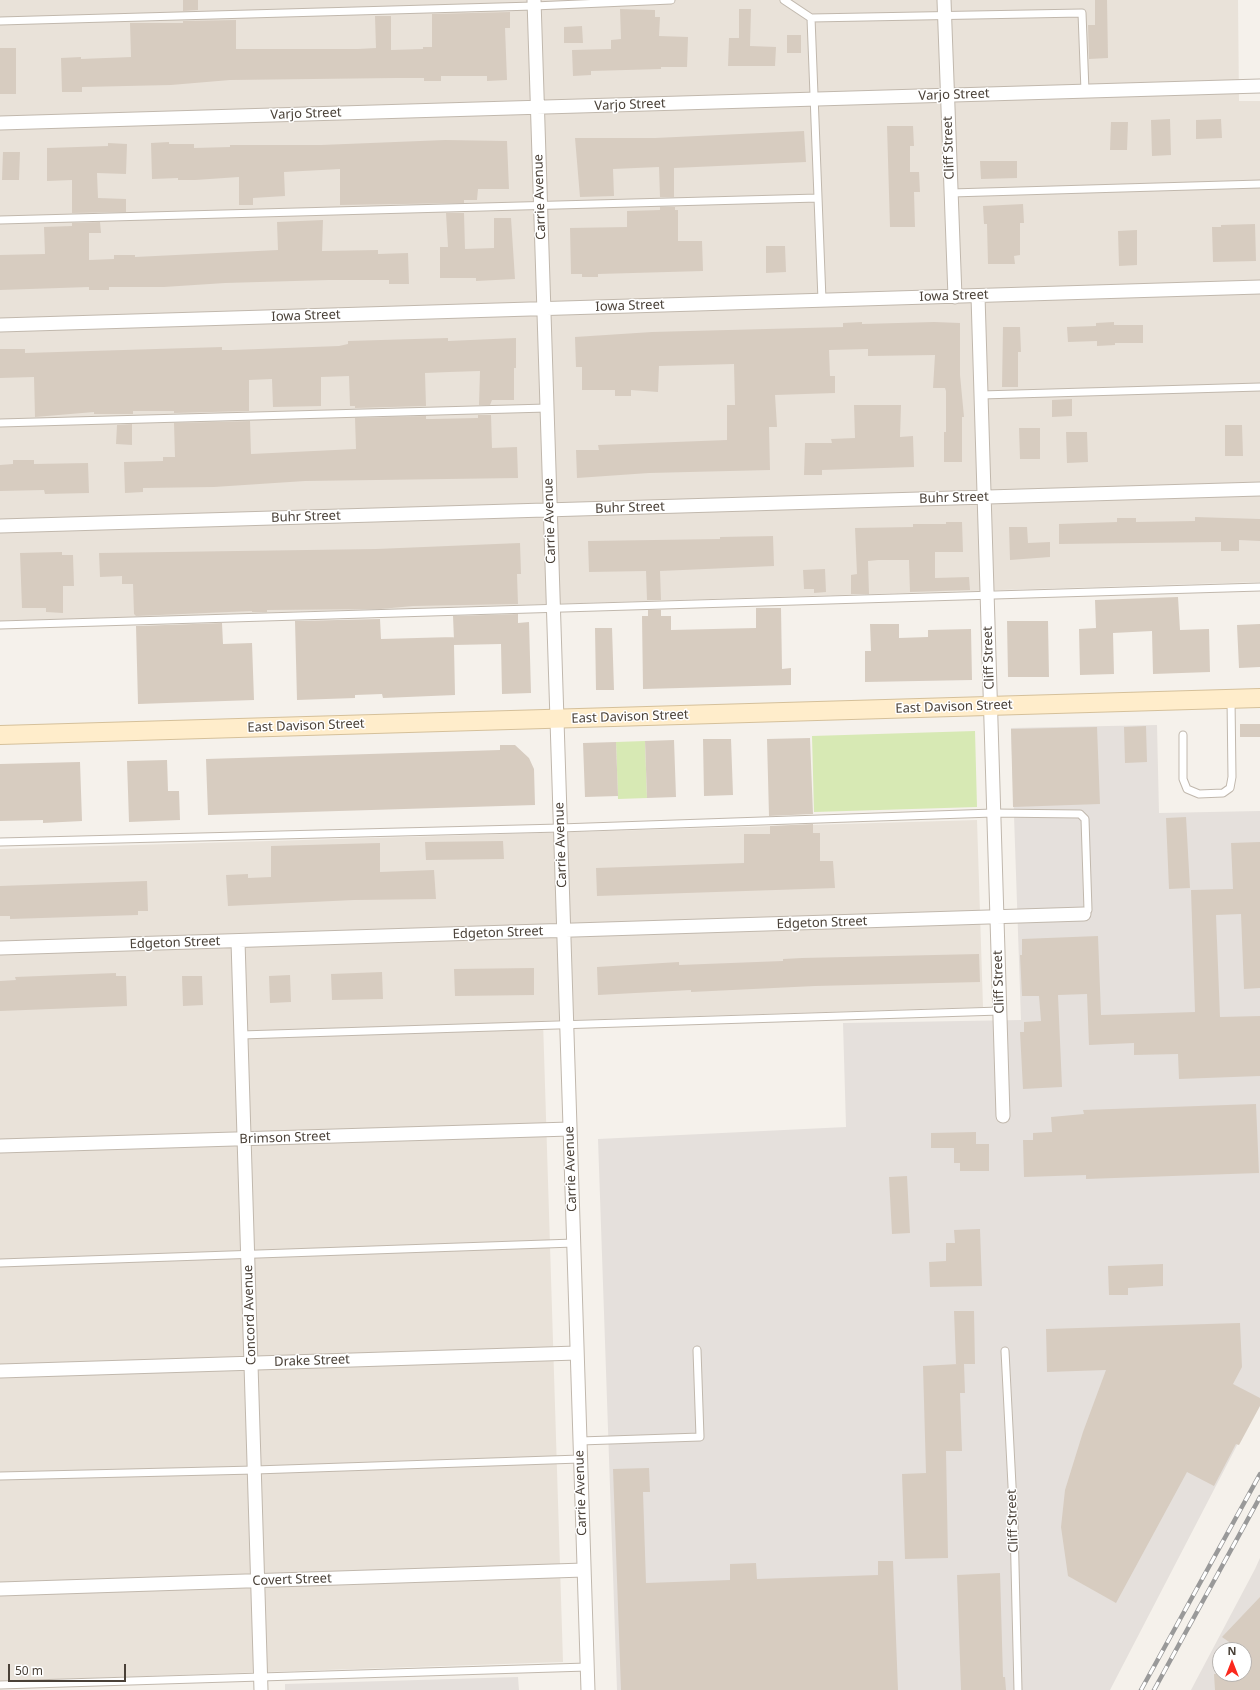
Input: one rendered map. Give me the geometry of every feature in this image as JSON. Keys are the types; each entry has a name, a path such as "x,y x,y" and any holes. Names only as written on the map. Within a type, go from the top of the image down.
{"main road":[{"name":"East Davison Street","path":"0,735 1260,698"}],"street":[{"name":"Cliff Street","path":"944,0 955,296"},
{"name":"Carrie Avenue","path":"534,3 588,1690"},
{"name":"Varjo Street","path":"0,123 1260,86"},
{"name":"Iowa Street","path":"0,324 1260,287"},
{"name":"Cliff Street","path":"978,296 1003,1116"},
{"name":"Buhr Street","path":"0,526 1260,489"},
{"name":"Edgeton Street","path":"0,948 997,918 1084,914"},
{"name":"Concord Avenue","path":"238,941 261,1690"},
{"name":"Brimson Street","path":"0,1146 570,1129"},
{"name":"Drake Street","path":"0,1371 577,1353"},
{"name":"Covert Street","path":"0,1589 584,1570"}],"lane":[{"path":"0,20 671,0"},
{"path":"784,0 811,18 1082,13 1085,91"},
{"path":"811,18 822,300"},
{"path":"951,193 1260,184"},
{"path":"0,220 818,198"},
{"path":"981,395 1260,387"},
{"path":"0,423 546,408"},
{"path":"0,625 1260,587"},
{"path":"1183,735 1183,779 1187,789 1199,794 1223,793 1230,788 1232,777 1231,699"},
{"path":"0,842 560,828 994,813 1080,814 1085,819 1088,910 1084,914"},
{"path":"241,1035 567,1026 1000,1011"},
{"path":"0,1263 574,1244"},
{"path":"580,1441 700,1437 697,1350"},
{"name":"Cliff Street","path":"1005,1351 1014,1524 1018,1690"},
{"path":"0,1476 255,1470 580,1459"},
{"path":"0,1685 587,1667"}],"shaded area":[{"path":"0,0 1238,0 1239,101 1260,101 1260,582 0,621"},
{"path":"1157,725 1159,813 1260,811 1260,1401 1110,1690 617,1690 598,1139 846,1127 843,1023 1021,1020 1011,728"},
{"path":"977,820 983,1007 543,1021 563,1662 0,1681 0,849"},
{"path":"1260,1558 1260,1690 1191,1690 1212,1650 1212,1682 1252,1682 1252,1642 1216,1642"},
{"path":"518,1677 519,1690 285,1690 285,1684"}],"green space":[{"path":"975,731 977,807 814,812 812,736"},
{"path":"645,741 647,798 618,799 616,742"}],"building":[{"path":"183,0 198,0 198,10 183,11"},
{"path":"1095,0 1107,0 1108,58 1089,59 1088,25 1095,25"},
{"path":"620,9 655,10 655,17 660,17 659,36 688,37 687,67 591,71 591,75 573,76 572,50 611,49 611,40 621,39"},
{"path":"739,9 751,9 750,46 776,47 775,66 728,66 729,38 739,38"},
{"path":"510,12 510,28 505,28 507,80 487,81 487,76 441,76 441,81 424,81 424,78 230,80 171,85 82,87 82,92 62,92 61,58 81,57 81,59 131,57 130,23 183,23 183,21 236,20 236,49 358,49 376,48 375,16 391,16 391,50 423,49 423,47 432,47 432,14"},
{"path":"582,26 583,43 564,43 564,27"},
{"path":"787,35 801,35 801,53 787,53"},
{"path":"0,48 16,48 16,94 0,94"},
{"path":"1170,119 1171,155 1152,156 1151,120"},
{"path":"1221,119 1222,138 1196,139 1196,120"},
{"path":"1111,122 1128,122 1127,150 1110,150"},
{"path":"887,126 913,126 914,146 910,146 910,172 919,172 920,192 914,192 915,227 890,227"},
{"path":"804,131 806,162 674,168 674,197 660,197 659,167 613,169 614,196 580,197 575,138 655,138"},
{"path":"445,140 507,141 509,189 478,189 477,200 464,200 464,203 340,205 340,169 284,172 285,196 253,198 253,205 239,205 239,177 195,180 178,180 178,178 152,179 151,143 169,142 169,144 194,144 194,148 230,147 230,145 321,145"},
{"path":"108,143 127,144 126,174 97,173 98,198 126,199 126,212 72,213 72,180 47,181 47,148 108,146"},
{"path":"3,152 20,152 19,180 2,180"},
{"path":"980,161 1017,161 1017,178 981,179"},
{"path":"1023,204 1024,223 1020,223 1020,255 1014,256 1015,264 988,264 987,224 984,224 983,206"},
{"path":"660,207 675,207 675,210 678,210 678,241 702,241 703,271 598,274 598,277 582,277 582,274 571,274 570,228 627,227 627,211 660,210"},
{"path":"446,213 464,213 465,249 494,248 494,218 511,218 515,279 476,281 476,278 440,278 440,247 448,247"},
{"path":"323,220 322,251 378,250 378,254 408,253 409,284 389,284 389,280 329,280 225,283 164,287 109,287 109,290 89,290 89,287 0,290 0,255 45,254 44,227 72,226 72,223 100,222 101,233 89,233 89,260 114,259 114,255 135,255 135,257 278,250 277,222"},
{"path":"1255,224 1256,261 1213,262 1212,227 1221,227 1221,225"},
{"path":"1137,230 1137,265 1119,266 1118,231"},
{"path":"766,246 785,246 786,272 766,273"},
{"path":"862,322 862,324 934,322 960,323 960,375 964,417 962,417 962,462 944,462 946,391 945,388 933,388 935,355 868,356 868,349 829,350 830,376 835,376 835,393 775,395 777,427 769,427 770,470 649,473 577,478 576,450 599,450 598,445 727,440 727,405 735,405 734,364 659,366 658,392 631,390 631,396 615,396 615,390 582,390 582,367 576,367 575,337 652,332 843,327 843,323"},
{"path":"1114,322 1114,325 1143,325 1143,343 1115,343 1115,345 1097,346 1097,341 1068,342 1067,327 1096,326 1096,323"},
{"path":"1003,327 1020,327 1021,352 1018,352 1018,387 1002,387"},
{"path":"448,338 448,341 516,338 514,400 492,400 490,405 479,405 480,371 449,372 425,373 426,406 355,408 355,406 350,406 349,376 321,377 321,406 273,407 272,379 249,380 249,411 174,413 174,411 133,411 133,414 94,414 94,412 35,417 34,377 0,378 0,349 25,349 25,353 222,347 222,350 232,350 339,346 348,344 348,341"},
{"path":"1072,399 1072,416 1052,417 1052,400"},
{"path":"854,405 901,405 900,437 913,436 914,467 822,470 822,475 804,475 805,443 832,443 831,439 855,438"},
{"path":"478,415 491,415 492,448 517,447 518,478 305,481 214,487 143,488 143,492 125,493 124,462 163,461 163,457 175,457 174,423 250,421 251,454 356,449 355,418 426,416 426,419 478,418"},
{"path":"132,424 132,445 116,444 117,425"},
{"path":"1225,425 1242,425 1243,456 1225,456"},
{"path":"1019,428 1040,428 1040,459 1020,459"},
{"path":"1066,432 1087,432 1088,462 1067,463"},
{"path":"13,460 34,460 34,464 88,463 89,493 45,494 44,490 0,491 0,465 13,464"},
{"path":"1195,517 1260,519 1260,541 1239,540 1239,551 1221,551 1221,542 1059,544 1059,524 1117,522 1117,518 1136,518 1136,522 1195,521"},
{"path":"946,522 962,522 963,552 935,552 935,578 969,577 970,590 910,592 909,560 878,560 868,561 869,594 851,594 851,575 857,574 855,528 913,527 913,524 946,524"},
{"path":"1009,527 1027,527 1028,543 1050,542 1050,557 1010,560"},
{"path":"773,536 774,566 660,571 661,600 647,600 646,571 589,572 588,541 720,539 720,537"},
{"path":"520,543 521,574 517,574 518,604 413,606 380,609 267,610 267,612 252,611 136,616 134,614 133,584 122,584 122,576 100,577 99,553 376,549"},
{"path":"62,552 62,555 73,555 74,586 63,586 63,613 46,612 46,608 22,608 20,553"},
{"path":"825,569 826,592 814,593 814,589 804,589 803,570"},
{"path":"1178,597 1180,630 1209,629 1210,672 1153,674 1152,631 1113,633 1114,674 1080,675 1079,629 1096,628 1095,600"},
{"path":"756,608 781,608 782,669 791,668 791,685 643,689 642,616 648,616 648,610 661,610 661,616 671,616 671,630 756,628"},
{"path":"518,614 518,623 529,622 531,693 502,694 501,644 454,645 455,695 383,698 382,694 355,695 355,698 297,700 295,621 380,619 381,639 454,637 453,616"},
{"path":"1007,621 1048,621 1049,677 1008,677"},
{"path":"222,623 223,644 252,643 254,700 138,704 136,626"},
{"path":"870,624 899,624 899,638 928,637 928,630 971,629 972,680 865,682 865,651 871,651"},
{"path":"1260,624 1260,667 1239,668 1237,625"},
{"path":"595,628 612,628 614,690 596,690"},
{"path":"1240,724 1260,724 1260,737 1240,737"},
{"path":"1146,726 1147,762 1125,763 1124,727"},
{"path":"1097,727 1100,804 1013,807 1011,729"},
{"path":"810,738 813,814 769,816 767,739"},
{"path":"703,739 731,739 733,795 704,796"},
{"path":"674,740 676,797 647,798 645,741"},
{"path":"616,742 618,796 585,797 583,743"},
{"path":"500,745 515,745 529,758 534,769 535,805 208,815 206,759 500,750"},
{"path":"167,760 168,791 179,791 180,820 129,822 127,761"},
{"path":"80,762 82,821 43,823 43,820 0,821 0,764"},
{"path":"1186,817 1190,888 1169,889 1166,818"},
{"path":"813,824 813,833 820,833 820,861 833,861 835,888 597,896 596,868 744,863 744,834 770,834 770,826"},
{"path":"503,841 504,859 426,860 425,842"},
{"path":"1260,842 1260,988 1244,989 1241,914 1216,915 1220,1017 1260,1016 1260,1076 1179,1079 1178,1054 1134,1055 1134,1043 1089,1045 1087,994 1058,995 1062,1087 1023,1089 1020,1032 1024,1032 1024,1022 1041,1021 1039,996 1022,996 1020,955 1022,955 1022,939 1098,936 1101,1015 1195,1012 1191,890 1233,889 1231,843"},
{"path":"380,843 380,872 434,870 436,899 354,900 228,906 226,875 248,874 248,878 271,877 271,846"},
{"path":"147,881 148,911 138,911 138,915 10,919 10,916 0,916 0,886"},
{"path":"979,954 980,982 815,986 691,992 691,990 598,995 597,967 679,962 679,965 783,961 783,959 802,958"},
{"path":"534,968 534,995 455,996 454,969"},
{"path":"382,972 383,999 332,1000 331,974"},
{"path":"116,973 116,976 126,976 127,1006 0,1011 0,981 16,980 15,977"},
{"path":"290,975 291,1002 270,1003 269,976"},
{"path":"182,976 202,976 203,1005 183,1006"},
{"path":"1256,1104 1259,1173 1086,1179 1086,1175 1024,1177 1023,1140 1033,1140 1033,1133 1052,1132 1051,1117 1084,1114 1083,1110"},
{"path":"976,1132 976,1144 989,1144 989,1171 960,1171 960,1163 954,1163 954,1148 931,1148 931,1133"},
{"path":"907,1176 910,1233 892,1234 889,1177"},
{"path":"980,1229 982,1286 930,1287 929,1262 946,1261 946,1243 955,1243 954,1230"},
{"path":"1163,1264 1163,1286 1128,1288 1128,1295 1109,1295 1108,1266"},
{"path":"954,1311 974,1311 975,1364 964,1364 965,1393 960,1393 962,1451 946,1451 948,1558 905,1559 902,1474 926,1473 923,1366 958,1364 956,1364"},
{"path":"1240,1323 1242,1367 1233,1384 1260,1398 1260,1406 1239,1445 1236,1444 1214,1486 1187,1472 1116,1603 1068,1576 1061,1527 1065,1490 1083,1432 1106,1370 1047,1372 1046,1329"},
{"path":"649,1468 650,1492 643,1492 646,1583 730,1580 730,1564 756,1563 757,1579 878,1575 878,1561 893,1561 898,1690 621,1690 613,1469"},
{"path":"1000,1573 1003,1677 1005,1677 1006,1690 961,1690 957,1575"},
{"path":"1260,1597 1260,1690 1215,1690 1214,1682 1252,1682 1252,1642 1229,1642 1222,1637"}],"railway":[{"path":"1141,1690 1260,1474"},
{"path":"1154,1690 1260,1497"}]}
